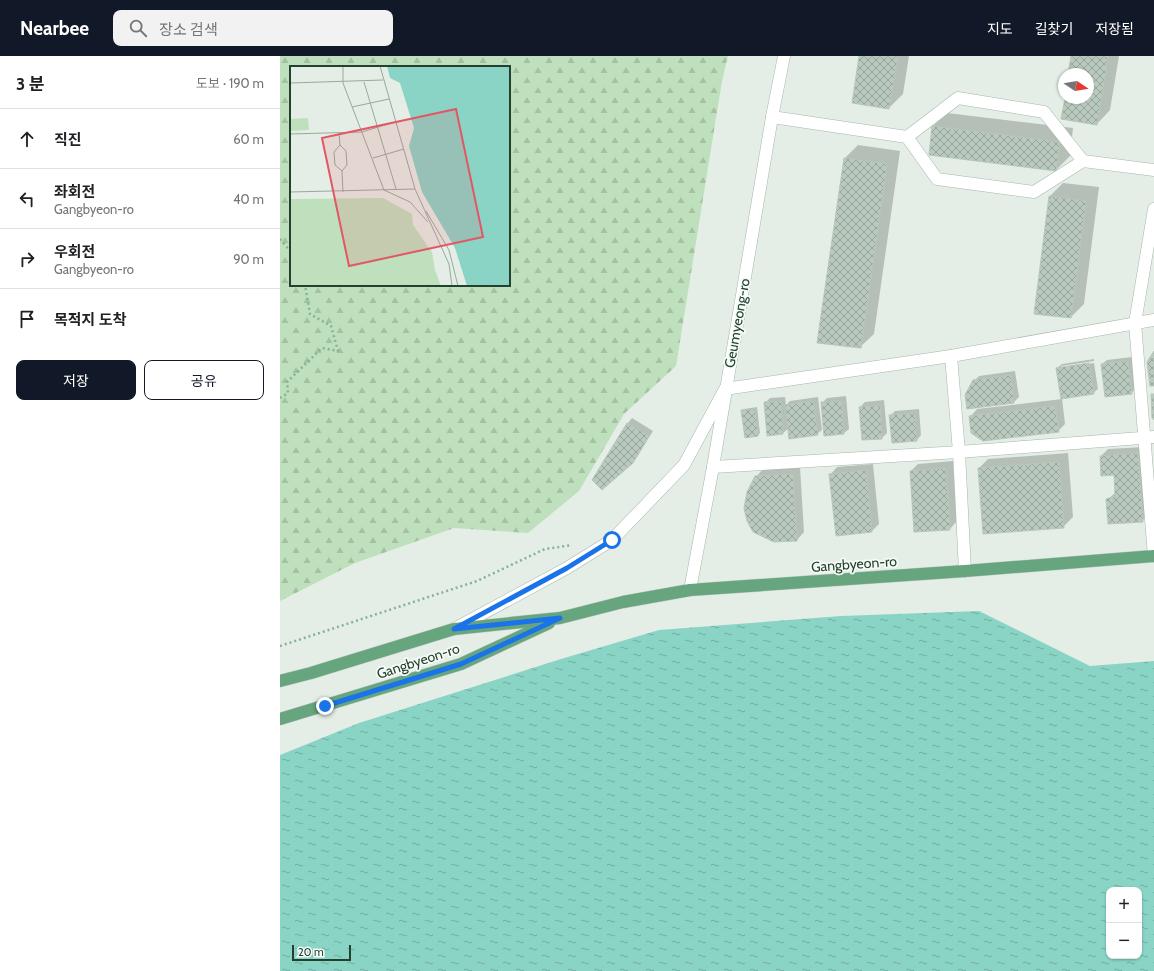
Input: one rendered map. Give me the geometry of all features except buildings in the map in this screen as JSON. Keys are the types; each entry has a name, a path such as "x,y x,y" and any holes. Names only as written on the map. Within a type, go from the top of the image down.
{"main road":[{"name":"Gangbyeon-ro","path":"280,681 311,673 454,629 560,618 623,602 690,590 1154,556"},
{"name":"Gangbyeon-ro","path":"280,719 461,664 560,618"}],"street":[{"name":"Geumyeong-ro","path":"690,590 713,467 725,389 784,56"},
{"path":"772,118 907,137 958,98 1044,112 1083,161"},
{"path":"907,137 937,179 1034,192 1083,161 1154,170"},
{"path":"1154,209 1135,323 1149,437 1154,556"},
{"path":"454,629 567,568 612,540 684,465 725,389 951,356 1154,320"},
{"path":"951,356 959,452 965,571"},
{"path":"713,467 959,452 1149,437"}],"path":[{"path":"280,239 290,251"},
{"path":"280,398 288,393 287,382 322,348 338,351 331,326 310,314 305,286"},
{"path":"280,646 477,581 545,549 574,545"}],"green space":[{"path":"280,56 728,56 722,81 676,366 624,414 579,491 528,533 454,528 355,563 280,601"}],"water":[{"path":"979,611 1090,666 1154,661 1154,971 280,971 280,755 359,723 561,659 659,630 841,616"}],"route":[{"path":"325,706 461,664 560,618 454,629 567,568 612,540"}]}
